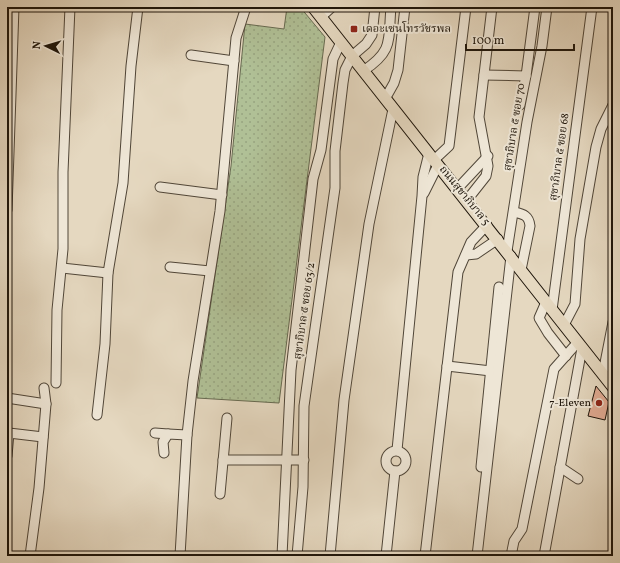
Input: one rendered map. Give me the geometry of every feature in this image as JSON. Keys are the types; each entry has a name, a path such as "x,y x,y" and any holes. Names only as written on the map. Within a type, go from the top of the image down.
{"main road":[{"name":"ถนนสุขาภิบาล 5","path":"313,7 393,109 458,188 613,386"}],"street":[{"path":"7,210 14,7"},
{"path":"56,383 57,310 62,268 70,7"},
{"path":"96,415 105,344 108,273 123,183 131,66 138,7"},
{"path":"180,556 187,435 195,364 222,196 236,38 246,7"},
{"path":"321,16 332,7"},
{"path":"352,56 366,44 372,35 375,7"},
{"path":"363,71 382,57 388,45 391,7"},
{"path":"385,99 394,83 398,70 405,7"},
{"path":"397,450 423,177 434,159 449,146 466,7"},
{"path":"467,200 486,176 488,166 488,156 479,117 492,7"},
{"path":"520,105 526,76 534,7"},
{"name":"สุขาภิบาล ๕ ซอย 70","path":"477,556 514,212 526,122 542,46 547,7"},
{"name":"สุขาภิบาล ๕ ซอย 68","path":"566,356 548,333 539,318 549,306 592,7"},
{"path":"282,556 291,370 313,179 321,150 333,59 341,42"},
{"path":"191,55 234,61"},
{"name":"สุขาภิบาล ๕ ซอย 63/2","path":"297,556 304,460 304,406 335,188 334,151 345,70 352,56"},
{"path":"333,59 345,70"},
{"path":"484,75 526,76"},
{"path":"564,325 575,304 580,239 596,147 601,129 613,105"},
{"path":"330,556 346,385 369,224 393,109"},
{"path":"321,150 334,151"},
{"path":"458,188 488,156"},
{"path":"422,196 434,159"},
{"path":"160,187 222,196"},
{"path":"514,212 525,215 529,219 530,226 521,270"},
{"path":"425,556 458,272 461,262 466,255 471,242 487,225"},
{"path":"466,255 476,254 498,239"},
{"path":"170,267 210,271"},
{"path":"62,268 108,273"},
{"path":"471,556 499,287"},
{"path":"602,373 613,322"},
{"path":"511,556 514,540 522,529 554,369 566,356 580,345"},
{"path":"544,556 580,345"},
{"path":"447,366 490,371"},
{"path":"30,556 39,488 46,404 44,388"},
{"path":"7,398 46,404"},
{"path":"220,494 227,418"},
{"path":"7,456 8,433 43,437"},
{"path":"155,433 187,435"},
{"path":"164,454 163,442 168,434"},
{"path":"397,450 403,454 406,463 402,469 395,471 388,467 386,458 389,453 397,450"},
{"path":"223,460 304,460"},
{"path":"560,467 578,479"},
{"path":"386,556 395,471"}],"green space":[{"path":"287,7 300,7 325,37 279,403 197,398 231,166 245,24 284,29"}],"building":[{"path":"596,386 609,402 605,420 588,416"}],"place":[{"name":"เดอะเซนโทรวัชรพล","path":"354,29"},
{"name":"7-Eleven","path":"599,403"}]}
